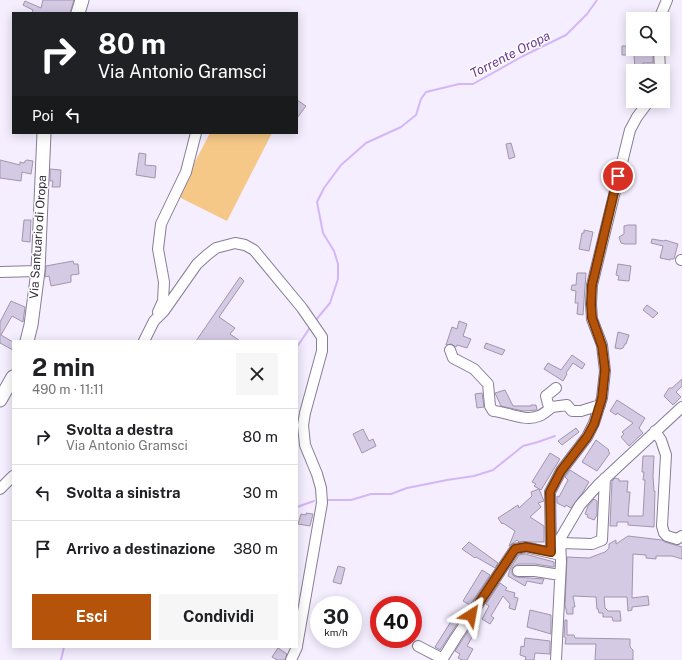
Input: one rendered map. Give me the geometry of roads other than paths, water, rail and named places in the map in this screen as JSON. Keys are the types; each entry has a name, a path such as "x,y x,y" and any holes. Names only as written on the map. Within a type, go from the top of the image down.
{"main road":[{"path":"78,12 82,0"},
{"name":"Via Santuario di Oropa","path":"27,340 31,325 38,271 44,134"},
{"path":"0,400 12,379"}],"street":[{"path":"662,12 667,0"},
{"path":"556,660 560,575 555,553 550,492 561,471 587,437 594,424 602,398 605,370 602,346 592,318 592,285 630,130 644,108"},
{"path":"144,340 163,301 164,282 158,250 161,224 186,172 196,134"},
{"path":"154,321 164,311 197,264 216,248 235,243 245,245 254,250 302,308 322,337 322,351 303,425 305,445 322,488 322,503 298,641"},
{"path":"0,272 38,271"},
{"path":"450,350 453,358 474,369 488,384 490,406 493,411 529,419 540,416 552,407 567,405 572,411 581,411 600,405"},
{"path":"552,407 548,404 546,396 556,388"},
{"path":"555,553 560,543 560,539 580,505 605,478 682,406"},
{"path":"655,431 661,440 666,455 662,526 664,533 667,536 677,538 682,536"},
{"path":"0,489 12,477"},
{"path":"560,543 592,544 602,540 605,478"},
{"path":"421,648 442,660 515,549 526,547 555,553"},
{"path":"518,571 535,571 560,575"},
{"path":"291,660 297,648"}],"waterway":[{"name":"Torrente Oropa","path":"315,321 330,303 338,279 338,264 334,251 323,233 317,202 324,188 341,165 366,143 401,127 416,115 421,99 426,92 459,84 473,84 523,56 566,35 587,14 597,0"},
{"name":"Torrente Oropa","path":"298,346 311,326"},
{"path":"328,500 351,500 371,494 391,494 407,488 474,476 493,470 523,446 555,436"},
{"path":"298,507 314,501"},
{"name":"Torrente Oropa","path":"61,660 64,648"}]}
